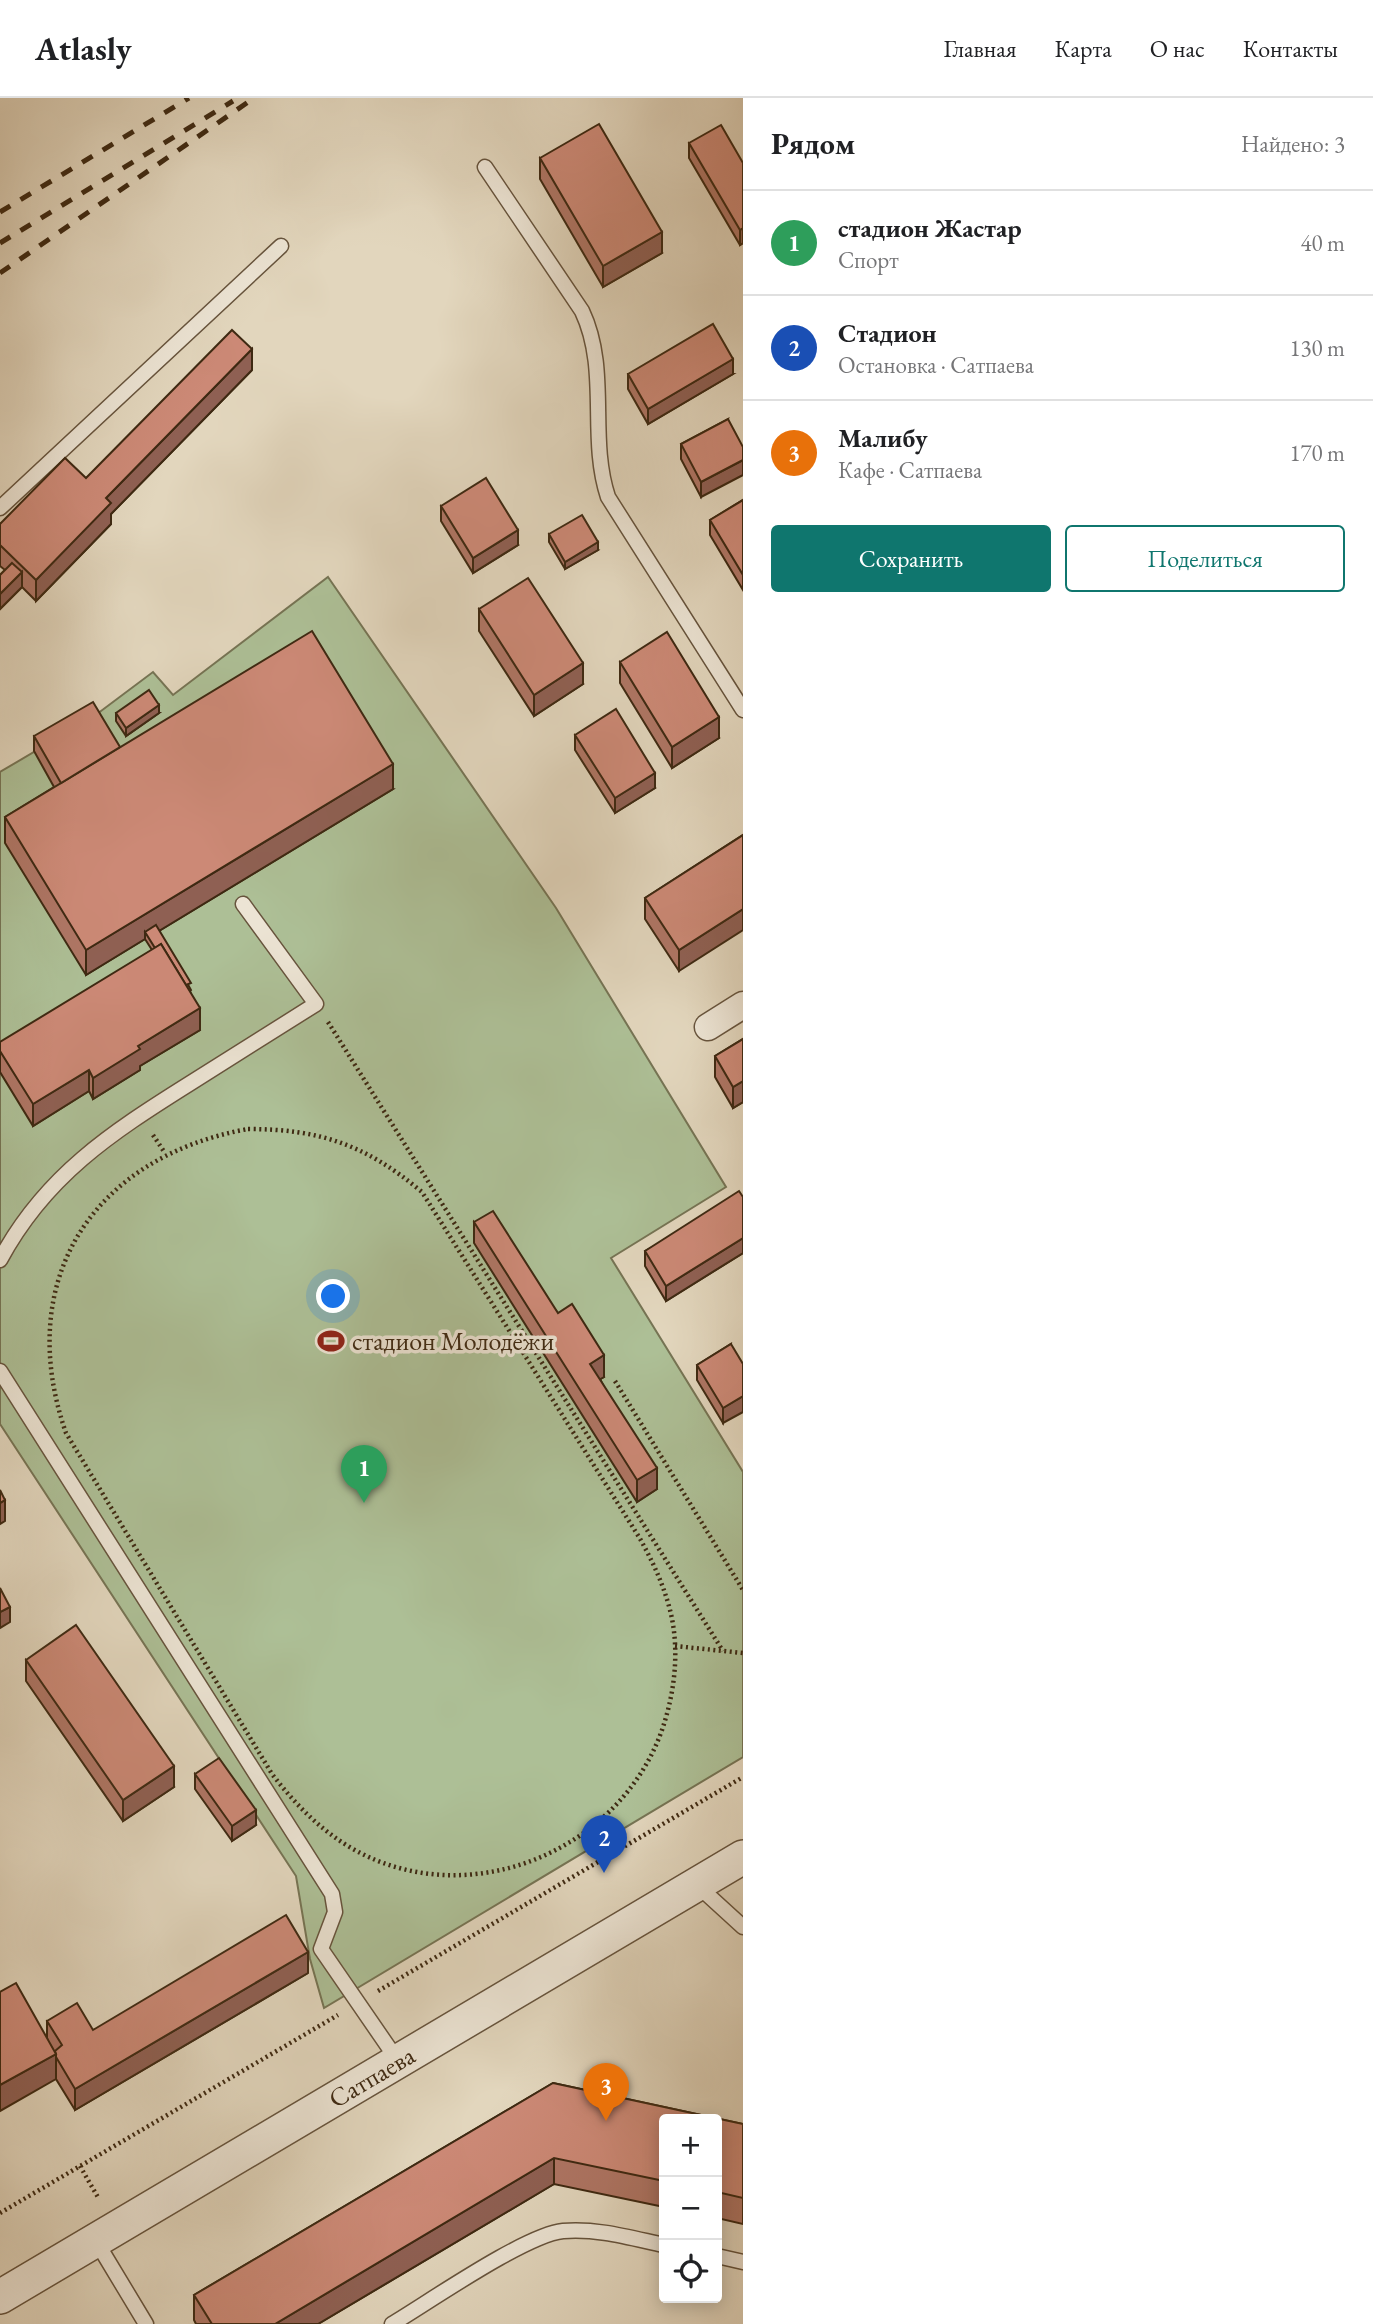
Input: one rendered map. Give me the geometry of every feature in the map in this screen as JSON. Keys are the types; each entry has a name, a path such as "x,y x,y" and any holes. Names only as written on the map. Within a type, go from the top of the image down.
{"street":[{"path":"708,1027 743,1005"},
{"name":"Сатпаева","path":"0,2297 743,1857"}],"lane":[{"path":"485,167 582,311 593,334 603,481 608,497 743,710"},
{"path":"0,508 281,246"},
{"path":"0,1260 26,1216 52,1185 112,1132 316,1004 243,904"},
{"path":"0,1371 332,1894 335,1912 321,1950 398,2062"},
{"path":"697,1885 743,1927"},
{"path":"392,2324 525,2244 559,2231 595,2231 659,2244"},
{"path":"96,2241 146,2324"},
{"path":"722,2257 743,2262"}],"path":[{"path":"316,1004 723,1651"},
{"path":"248,1129 287,1129 326,1136 362,1150 394,1169 422,1192 639,1537 659,1573 670,1611 675,1646 674,1681 667,1716 656,1749 637,1780 614,1809 586,1833 550,1855 511,1869 468,1875 430,1874 391,1865 367,1855 320,1827 293,1802 272,1774 66,1433 50,1373 49,1338 53,1303 63,1267 79,1234 103,1202 133,1174 165,1153 207,1136 248,1129"},
{"path":"615,1381 743,1591"},
{"path":"675,1646 743,1653"}],"green space":[{"name":"стадион Молодёжи","path":"328,577 556,908 726,1187 611,1258 743,1472 743,1757 324,2008 310,1959 296,1876 0,1424 0,772 93,717 153,672 173,695"}],"building":[{"path":"599,124 662,232 603,266 540,158"},
{"path":"721,125 743,163 743,228 740,230 689,143"},
{"path":"713,324 733,359 648,409 628,374"},
{"path":"232,330 252,349 106,498 111,503 36,580 0,545 0,524 65,458 86,478"},
{"path":"728,419 743,447 743,460 701,482 681,444"},
{"path":"486,478 518,530 473,558 441,506"},
{"path":"743,500 743,575 710,520"},
{"path":"582,515 598,542 565,562 549,534"},
{"path":"12,563 22,572 0,594 0,575"},
{"path":"528,578 583,663 534,695 479,609"},
{"path":"312,631 393,764 86,950 5,817"},
{"path":"667,632 719,717 672,747 620,662"},
{"path":"149,690 159,705 126,728 116,713"},
{"path":"93,702 120,747 61,783 34,736"},
{"path":"616,709 655,773 615,798 575,735"},
{"path":"743,835 743,909 679,950 645,898"},
{"path":"156,925 191,983 186,985 161,944 155,948 145,932"},
{"path":"161,944 200,1008 138,1046 140,1049 93,1078 89,1070 33,1104 0,1051 0,1042"},
{"path":"743,1039 743,1081 733,1087 715,1056"},
{"path":"739,1191 743,1197 743,1238 666,1286 645,1251"},
{"path":"493,1211 558,1313 572,1304 604,1355 590,1364 657,1468 637,1480 474,1222"},
{"path":"731,1344 743,1364 743,1396 723,1408 697,1365"},
{"path":"0,1490 5,1500 0,1503"},
{"path":"0,1588 10,1607 0,1612"},
{"path":"76,1625 174,1766 123,1800 26,1660"},
{"path":"219,1758 256,1810 232,1826 195,1774"},
{"path":"286,1915 308,1952 75,2089 56,2057 55,2051 62,2045 47,2021 77,2003 93,2030"},
{"path":"16,1983 56,2054 0,2085 0,1992"},
{"path":"553,2083 697,2114 659,2114 659,2180 554,2158 275,2324 212,2324 194,2295"},
{"path":"722,2119 743,2124 743,2198 722,2193"}],"railway":[{"path":"0,212 189,98"},
{"path":"0,273 254,98"},
{"path":"0,243 233,101"}],"place":[{"name":"стадион Молодёжи","path":"331,1341"},
{"name":"стадион Жастар","path":"364,1503"},
{"name":"Стадион","path":"604,1873"},
{"name":"Малибу","path":"606,2121"}]}
